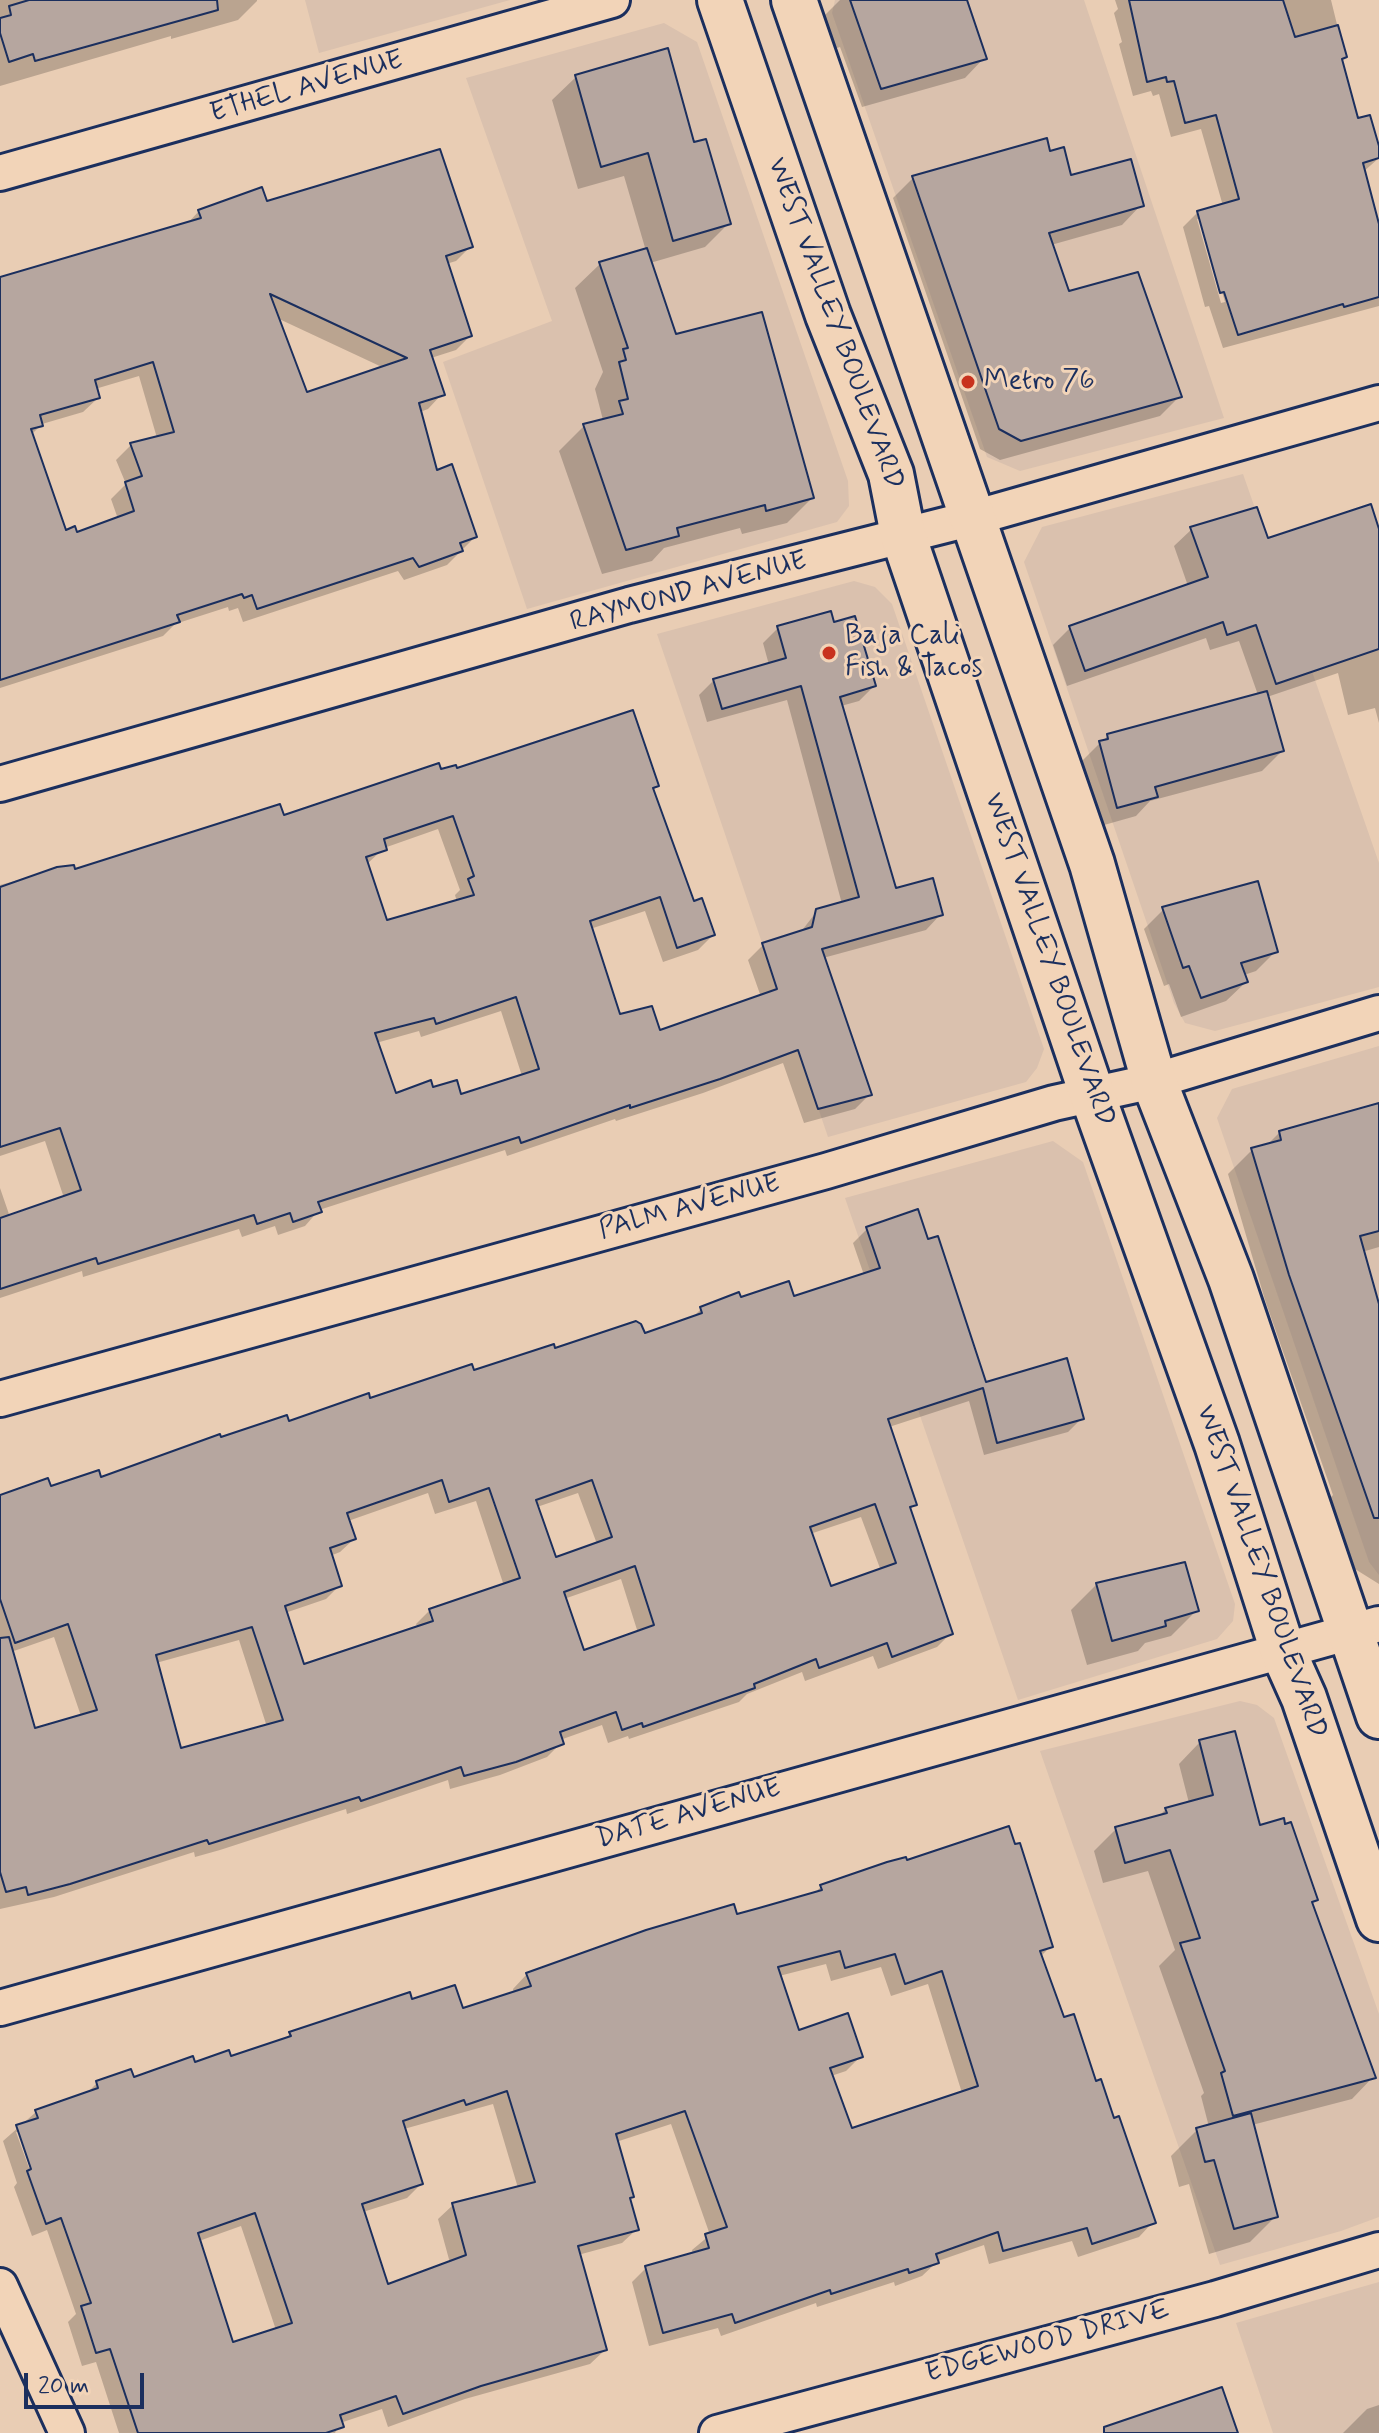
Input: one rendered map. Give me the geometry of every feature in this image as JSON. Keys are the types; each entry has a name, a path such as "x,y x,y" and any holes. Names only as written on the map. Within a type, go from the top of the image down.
{"main road":[{"name":"WEST VALLEY BOULEVARD","path":"720,0 828,315 891,474 903,535 1092,1094 1217,1444 1283,1651 1304,1698 1379,1919"},
{"path":"794,0 1092,864 1154,1081 1364,1628 1379,1716"}],"street":[{"name":"ETHEL AVENUE","path":"0,173 612,0"},
{"name":"RAYMOND AVENUE","path":"0,784 629,605 973,518 1379,403"},
{"name":"PALM AVENUE","path":"0,1399 1092,1094 1154,1081 1379,1013"},
{"name":"DATE AVENUE","path":"0,2008 1364,1628"},
{"name":"EDGEWOOD DRIVE","path":"717,2433 1200,2303 1379,2250"},
{"path":"0,2286 67,2433"}],"shaded area":[{"path":"305,0 510,0 319,53"},
{"path":"835,0 1084,0 1224,418 1020,471 987,457 832,13"},
{"path":"664,23 697,42 848,481 849,506 837,522 527,609 443,362 552,321 466,78"},
{"path":"1243,474 1379,863 1379,987 1215,1031 1185,1023 1174,1003 1024,562 1042,527"},
{"path":"854,581 875,587 892,604 1044,1049 1037,1068 1026,1082 828,1137 657,634"},
{"path":"1379,1046 1379,1575 1369,1562 1217,1118 1232,1089"},
{"path":"1053,1141 1083,1162 1235,1604 1233,1621 1217,1639 1018,1700 845,1198"},
{"path":"1240,1701 1257,1705 1274,1718 1379,2014 1379,2217 1341,2231 1220,2265 1040,1751"},
{"path":"1379,2282 1379,2433 1273,2433 1236,2323"}],"building":[{"path":"29,0 217,0 218,10 35,61 33,54 9,62 0,33 0,18 11,15 9,6"},
{"path":"850,0 967,0 987,59 881,89"},
{"path":"1129,0 1283,0 1295,37 1338,25 1347,57 1342,59 1358,118 1370,115 1379,146 1379,158 1363,163 1379,224 1379,297 1344,307 1343,304 1238,335 1224,292 1220,293 1197,211 1239,199 1216,115 1185,123 1174,81 1167,82 1166,77 1147,82"},
{"path":"668,48 694,142 706,139 731,224 673,241 648,153 601,167 575,75"},
{"path":"1047,138 1050,151 1064,147 1071,175 1131,159 1144,206 1049,233 1069,291 1138,272 1182,397 1021,441 999,429 912,176"},
{"path":"440,149 473,247 446,256 472,336 430,350 445,395 419,403 437,470 452,464 477,537 460,543 463,551 419,567 413,558 257,609 252,595 244,598 242,594 177,615 180,622 0,680 0,277 201,218 198,210 262,187 267,201","holes":["270,294 407,358 307,392","153,362 174,432 130,443 142,476 125,482 134,511 77,532 75,526 66,530 31,429 43,426 40,415 100,398 95,380"]},
{"path":"647,248 676,334 762,312 814,498 766,511 765,505 677,528 679,536 626,550 583,424 623,414 619,401 628,399 619,362 626,360 623,349 628,348 599,262"},
{"path":"1371,504 1379,529 1379,649 1276,684 1256,625 1227,635 1223,622 1085,671 1069,626 1208,577 1190,527 1257,507 1268,538"},
{"path":"831,611 834,622 855,616 876,686 840,697 896,888 933,878 943,915 822,949 872,1095 818,1109 798,1050 720,1079 630,1108 630,1105 521,1143 519,1137 318,1202 322,1212 293,1222 290,1213 257,1224 254,1215 98,1264 96,1258 0,1289 0,1218 81,1190 60,1128 0,1147 0,887 57,867 74,865 75,869 280,804 284,815 439,763 441,769 456,765 457,768 633,710 659,786 653,788 694,901 702,898 715,935 677,948 660,897 590,921 620,1014 652,1006 660,1030 777,989 762,943 812,927 816,909 859,897 801,686 722,709 713,679 786,658 777,626","holes":["453,816 474,876 468,879 474,895 387,920 366,857 387,850 384,839","516,997 539,1069 461,1094 457,1080 433,1087 431,1080 396,1093 375,1033 434,1018 436,1024"]},
{"path":"1267,691 1284,751 1155,787 1158,797 1117,808 1099,741 1108,739 1107,734"},
{"path":"1258,881 1278,952 1241,963 1248,982 1201,998 1189,966 1183,968 1162,907"},
{"path":"1379,1103 1379,1231 1360,1236 1379,1304 1379,1518 1374,1518 1289,1275 1251,1148 1281,1140 1279,1131"},
{"path":"918,1209 928,1239 938,1236 986,1382 1067,1358 1084,1419 997,1443 983,1388 888,1419 917,1505 910,1507 953,1634 892,1657 887,1643 819,1668 816,1659 754,1684 755,1688 643,1727 642,1723 622,1730 616,1712 560,1732 564,1744 516,1762 464,1776 461,1767 361,1801 359,1797 209,1844 207,1840 70,1884 28,1895 26,1887 6,1892 0,1872 0,1638 9,1637 35,1728 97,1710 68,1624 15,1643 0,1599 0,1495 48,1478 51,1486 99,1470 101,1477 220,1434 221,1437 287,1415 289,1421 369,1393 370,1398 472,1364 474,1370 636,1321 645,1333 702,1313 700,1307 739,1292 741,1297 789,1281 794,1296 880,1268 866,1227","holes":["442,1480 449,1502 489,1488 520,1578 429,1609 433,1621 304,1664 285,1606 342,1586 330,1548 356,1539 347,1513","592,1480 612,1537 556,1557 536,1500","875,1504 896,1563 831,1586 810,1527","635,1566 654,1625 584,1650 564,1592","252,1627 283,1720 181,1748 156,1655"]},
{"path":"1185,1562 1199,1611 1165,1621 1166,1626 1112,1641 1096,1583"},
{"path":"1235,1731 1260,1825 1284,1818 1285,1824 1291,1822 1318,1900 1312,1902 1376,2078 1233,2116 1221,2073 1225,2071 1180,1943 1200,1938 1170,1850 1125,1863 1115,1827 1167,1813 1165,1808 1213,1795 1199,1740"},
{"path":"1009,1826 1015,1844 1020,1843 1053,1947 1040,1951 1064,2017 1074,2014 1096,2081 1101,2079 1114,2118 1119,2116 1156,2223 1092,2244 1087,2228 1003,2251 998,2232 936,2254 939,2263 909,2273 908,2269 831,2294 830,2290 735,2323 732,2314 663,2333 645,2266 709,2248 705,2234 727,2227 685,2111 616,2134 634,2197 630,2198 639,2230 578,2246 607,2350 481,2386 403,2414 396,2396 340,2415 344,2427 326,2433 138,2433 110,2349 96,2353 81,2306 91,2303 61,2218 46,2224 27,2171 31,2169 16,2125 38,2118 35,2110 98,2088 96,2081 131,2069 134,2077 193,2056 195,2062 229,2050 231,2056 291,2036 289,2032 410,1992 412,1999 455,1985 463,2008 531,1986 526,1973 646,1930 734,1904 737,1914 822,1890 820,1885 887,1862 906,1857 907,1860","holes":["840,1951 845,1968 895,1954 905,1984 942,1971 978,2086 852,2128 830,2068 863,2057 848,2013 799,2030 778,1967","507,2091 535,2182 452,2203 466,2255 388,2284 362,2204 423,2184 403,2121 464,2100 466,2105","255,2213 292,2323 233,2342 198,2233"]},
{"path":"1251,2113 1278,2217 1234,2229 1214,2160 1205,2162 1196,2128"},
{"path":"1222,2387 1238,2433 1104,2433 1104,2427"}],"place":[{"name":"Metro 76","path":"968,382"},
{"name":"Baja Cali Fish & Tacos","path":"829,653"}]}
